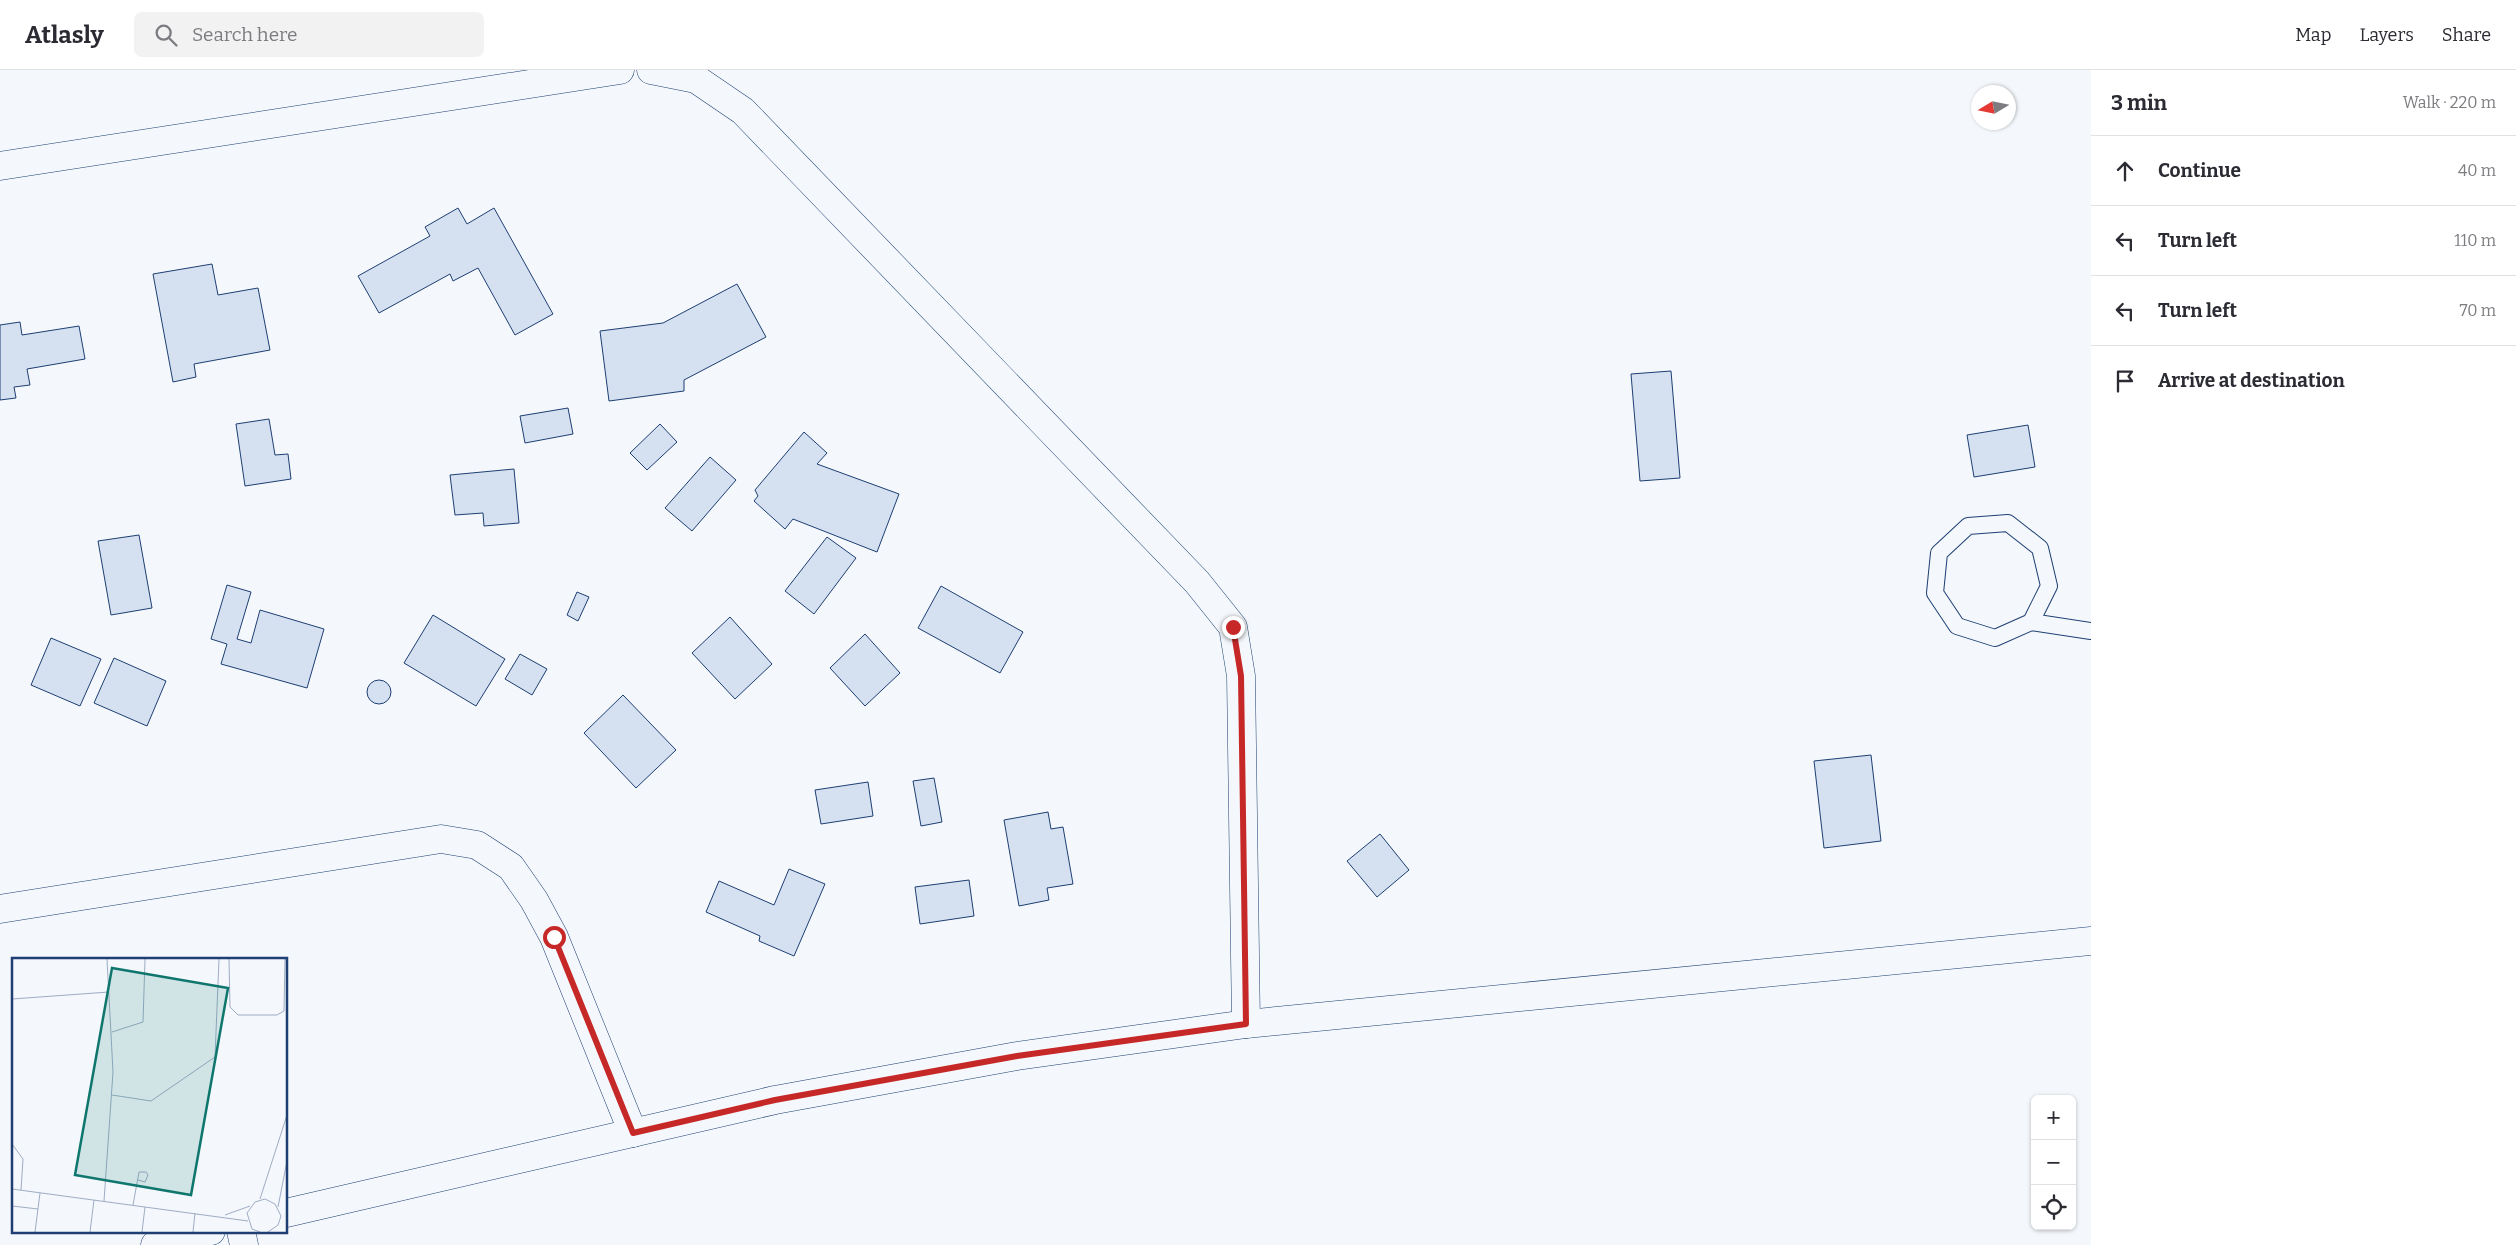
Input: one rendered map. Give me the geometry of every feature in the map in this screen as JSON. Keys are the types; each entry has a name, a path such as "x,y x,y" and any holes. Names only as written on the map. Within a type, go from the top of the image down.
{"street":[{"path":"0,166 620,70"},
{"path":"651,70 696,79 743,111 1190,575 1233,627 1241,676 1246,1024"},
{"path":"0,909 440,839 477,845 511,867 534,900 554,937 633,1133"},
{"path":"288,1213 775,1100 1017,1056 1246,1024 2091,941"},
{"path":"155,1245 206,1232"},
{"path":"241,1232 244,1245"}],"lane":[{"path":"2031,622 2048,586 2040,548 2008,523 1968,526 1939,553 1935,593 1956,626 1995,638 2031,622 2091,631"}],"building":[{"path":"458,208 467,224 494,208 553,314 515,335 478,268 453,281 450,274 379,313 358,276 430,236 425,227"},
{"path":"212,264 218,295 258,288 270,350 194,364 196,377 173,382 153,274"},
{"path":"737,284 766,337 684,380 684,391 609,401 600,331 663,323"},
{"path":"20,322 22,335 79,326 85,359 27,369 30,385 14,387 16,398 0,400 0,325"},
{"path":"1671,371 1680,478 1640,481 1631,374"},
{"path":"568,408 573,434 525,443 520,416"},
{"path":"269,419 275,455 288,454 291,479 245,486 236,424"},
{"path":"660,424 677,442 647,470 630,453"},
{"path":"2028,425 2035,467 1974,477 1967,435"},
{"path":"804,432 827,453 817,464 899,494 877,552 793,519 785,529 754,501 758,496 755,490"},
{"path":"710,457 736,480 692,531 665,508"},
{"path":"514,469 519,523 484,526 483,513 455,515 450,475"},
{"path":"139,535 152,608 111,615 98,541"},
{"path":"827,537 856,558 814,614 785,591"},
{"path":"227,585 251,592 237,639 251,643 260,610 324,629 307,688 221,664 227,644 211,639"},
{"path":"941,586 1023,632 1000,673 918,628"},
{"path":"577,592 589,597 578,621 567,615"},
{"path":"433,615 505,659 476,706 404,663"},
{"path":"730,617 772,664 735,699 692,653"},
{"path":"865,634 900,673 865,706 830,668"},
{"path":"51,638 101,659 80,706 31,685"},
{"path":"520,654 547,669 532,695 505,679"},
{"path":"114,658 166,681 147,726 94,703"},
{"path":"374,680 384,680 391,687 391,697 384,704 374,704 367,697 367,687"},
{"path":"623,695 676,750 636,788 584,733"},
{"path":"1871,755 1881,841 1824,848 1814,761"},
{"path":"934,778 942,822 921,826 913,781"},
{"path":"868,782 873,816 821,824 815,790"},
{"path":"1048,812 1051,829 1063,827 1073,884 1047,888 1049,900 1019,906 1004,820"},
{"path":"1380,834 1409,870 1377,897 1347,861"},
{"path":"789,869 825,884 794,956 759,941 760,936 706,912 719,881 774,905"},
{"path":"969,880 974,916 920,924 915,887"}],"route":[{"path":"554,937 633,1133 775,1100 1017,1056 1246,1024 1241,676 1233,627"}]}
